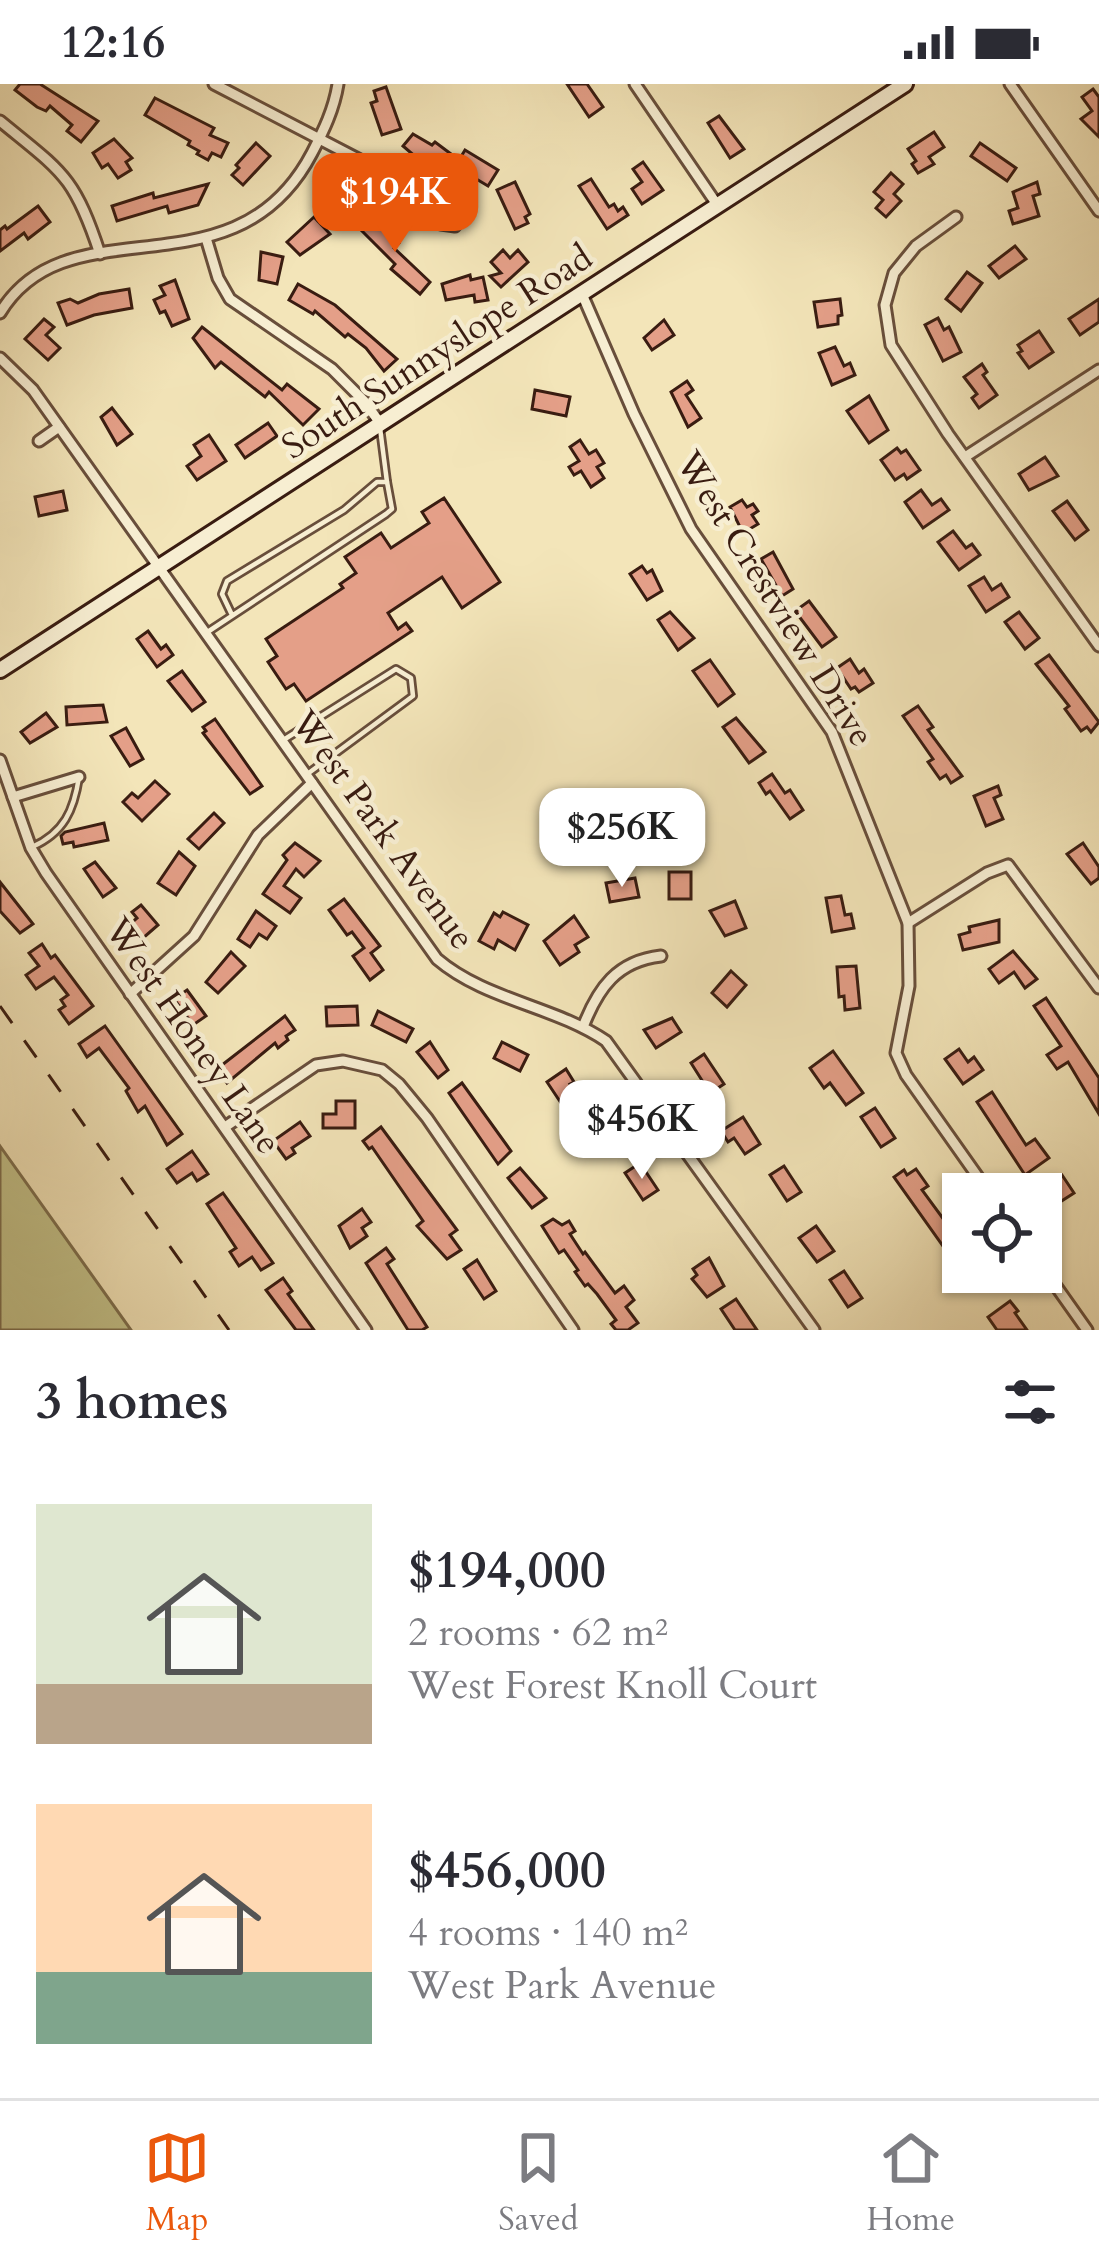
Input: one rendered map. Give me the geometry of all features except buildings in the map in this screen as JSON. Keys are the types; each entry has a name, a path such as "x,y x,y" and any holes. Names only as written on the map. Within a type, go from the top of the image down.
{"street":[{"path":"214,84 358,159 441,224 455,226"},
{"path":"0,313 13,293 39,270 65,260 206,238 250,220 302,172 320,138 338,84"},
{"path":"635,84 718,206"},
{"path":"1010,84 1099,211"},
{"name":"South Sunnyslope Road","path":"0,670 582,295 894,87"},
{"path":"0,121 46,157 73,186 100,254"},
{"path":"956,217 903,259 891,280 886,317 895,355 1098,641"},
{"path":"206,238 230,299 332,369 380,423"},
{"name":"West Crestview Drive","path":"582,295 691,529 832,732 908,923 910,976 896,1053 906,1075 975,1173"},
{"name":"West Park Avenue","path":"0,358 23,377 437,958 465,979 583,1027 620,1055 814,1330"},
{"path":"965,457 1099,370"},
{"path":"40,442 59,427"},
{"name":"West Honey Lane","path":"0,760 32,848 366,1330"},
{"path":"13,796 79,777"},
{"path":"130,994 194,937 258,835 309,779"},
{"path":"908,923 1004,864 1099,988"},
{"path":"583,1027 611,976 635,961 661,956"},
{"path":"225,1127 316,1065 343,1060 382,1070 427,1118 574,1330"},
{"path":"1061,1293 1087,1330"}],"lane":[{"path":"206,633 392,508 380,423"},
{"path":"231,613 222,594 227,581 344,510 377,482 386,482"},
{"path":"283,740 395,669 411,678 413,696 309,779"},
{"path":"32,848 70,816 79,777"}],"shaded area":[{"path":"0,1146 131,1330 0,1330"}],"railway":[{"path":"0,1006 229,1330"}]}
